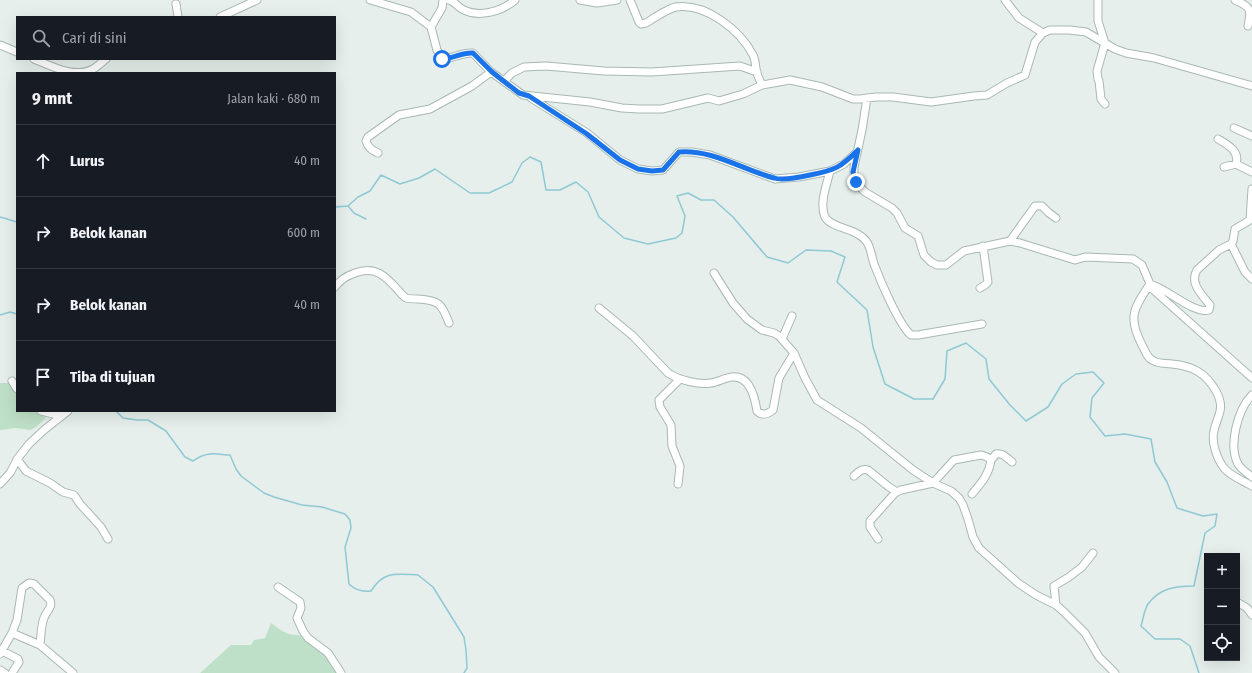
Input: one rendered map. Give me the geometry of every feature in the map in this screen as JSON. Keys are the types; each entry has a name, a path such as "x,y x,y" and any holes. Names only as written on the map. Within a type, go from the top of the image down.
{"street":[{"path":"222,16 257,0"},
{"path":"370,0 411,12 431,27 437,50 442,59 473,53 492,72 519,93 529,96 590,102 626,108 655,110 670,108 708,98 719,101 733,98 762,85 793,80 819,86 849,98 860,99 893,97 928,102 989,95 1007,83 1025,75 1036,42 1043,33 1050,30 1079,31 1090,34 1115,50 1126,54 1154,58 1252,86"},
{"path":"431,27 442,8 444,0"},
{"path":"449,0 452,0 460,8 470,13 477,14 498,10 515,0"},
{"path":"580,0 597,3 617,0"},
{"path":"630,0 641,24 677,7 699,8 711,14 733,30 748,48 756,62 757,72 762,85"},
{"path":"1005,0 1019,18 1043,33"},
{"path":"1098,0 1098,21 1105,43 1097,71 1101,99 1105,104"},
{"path":"1235,0 1244,4 1248,8 1250,17 1248,26"},
{"path":"176,4 178,16"},
{"path":"0,45 16,52"},
{"path":"37,60 75,72"},
{"path":"86,72 93,69 105,60"},
{"path":"504,81 512,73 529,66 604,71 652,72 740,66 757,72"},
{"path":"378,153 367,145 366,141 368,137 390,121 399,115 430,109 472,86 492,72"},
{"path":"529,96 587,134 620,160 638,169 652,171 663,170 679,152 685,152 710,156 775,179 799,177 830,171 844,164 858,150"},
{"path":"866,98 853,172 854,179 858,185 870,195 894,210 905,228 918,236 923,254 931,262 939,265 946,265 964,251 1010,241 1075,260 1085,256 1133,258 1142,265 1150,285 1252,378"},
{"path":"1234,128 1252,136"},
{"path":"1218,139 1230,147 1236,154 1236,164"},
{"path":"1224,167 1236,164 1252,172"},
{"path":"830,171 823,197 825,216 830,223 849,229 868,243 874,264 898,318 908,332 911,335 982,324"},
{"path":"1150,285 1161,288 1195,309 1208,310 1210,306 1195,285 1194,274 1214,255 1224,247 1231,244 1233,241 1235,228 1251,220 1252,189"},
{"path":"1010,241 1036,206 1042,206 1056,218"},
{"path":"1231,244 1245,272 1252,279"},
{"path":"980,288 988,282 983,246"},
{"path":"336,286 343,278 358,272 373,270 379,272 405,297 411,299 427,299 439,303 444,311 448,323"},
{"path":"714,273 733,303 747,319 762,330 774,332 794,352 804,378 819,402 861,428 913,470 951,491 959,498 968,519 973,537 979,548 1018,583 1036,596 1056,605 1085,633 1099,657 1115,673"},
{"path":"1150,285 1133,316 1133,322 1138,339 1151,360 1158,363 1194,368 1210,383 1216,391 1221,408 1220,416 1213,434 1213,440 1219,461 1225,469 1252,486"},
{"path":"599,308 633,336 668,373 680,379 709,383 732,377 740,378 747,383 752,391 758,412 761,414 767,414 774,408 779,378 794,352"},
{"path":"782,339 792,316"},
{"path":"678,484 680,466 672,446 671,425 660,408 659,400 680,379"},
{"path":"12,381 16,388"},
{"path":"1252,395 1240,414 1236,425 1234,441 1235,454 1239,465 1252,477"},
{"path":"45,412 61,416"},
{"path":"0,484 29,444 67,412"},
{"path":"972,494 988,473 990,460 995,454 1004,455 1012,462"},
{"path":"878,539 870,527 870,521 897,492 933,482 950,463 956,459 981,455 988,457 990,460"},
{"path":"17,459 26,471 50,483 63,492 74,496 101,527 108,539"},
{"path":"854,476 864,469 868,470 888,487 897,492"},
{"path":"0,476 8,475"},
{"path":"1056,605 1054,586 1069,577 1082,566 1093,553"},
{"path":"12,673 19,662 18,659 1,651 12,633 17,620 22,588 29,583 34,584 50,600 51,603 49,611 44,617 40,645"},
{"path":"278,587 300,602 301,608 297,618 303,631 308,638 328,654 341,673"},
{"path":"1240,604 1247,608 1252,614"},
{"path":"12,633 40,645 73,673"},
{"path":"0,670 6,673"}],"green space":[{"path":"0,383 9,383 16,391 16,412 38,412 46,418 30,430 16,428 0,431"},
{"path":"271,623 286,633 303,635 333,664 338,673 200,673 231,645 251,645 254,640 265,638"}],"waterway":[{"path":"348,206 358,197 370,191 381,175 400,184 419,178 435,169 470,193 489,193 512,182 522,163 530,157 541,162 546,190 560,190 576,182 588,192 599,217 624,238 648,244 676,238 682,233 685,216 677,196 688,193 701,200 714,200 733,217 767,257 788,263 806,250 831,251 845,257 837,282 867,310 873,347 885,384 914,399 933,399 945,379 947,351 966,343 986,359 989,379 1010,405 1026,421 1048,407 1062,384 1076,374 1093,372 1104,383 1092,398 1090,417 1105,436 1125,434 1151,439 1155,462 1167,482 1177,508 1203,516 1217,514 1215,526 1205,533 1194,586 1174,587 1158,594 1148,604 1141,626 1155,639 1180,639 1190,646 1199,673"},
{"path":"336,207 348,206 354,213 366,219"},
{"path":"0,217 16,222"},
{"path":"0,315 10,312 16,314"},
{"path":"117,412 123,418 148,420 166,431 185,457 193,461 207,454 230,455 241,476 264,493 302,505 322,507 345,514 350,520 351,528 345,547 349,584 359,590 371,591 376,584 386,576 397,574 418,575 433,587 464,637 467,668 464,673"}],"route":[{"path":"442,59 473,53 492,72 519,93 529,96 587,134 620,160 638,169 652,171 663,170 679,152 692,152 710,156 775,179 799,177 830,171 844,164 858,150 853,172 856,182"}]}
